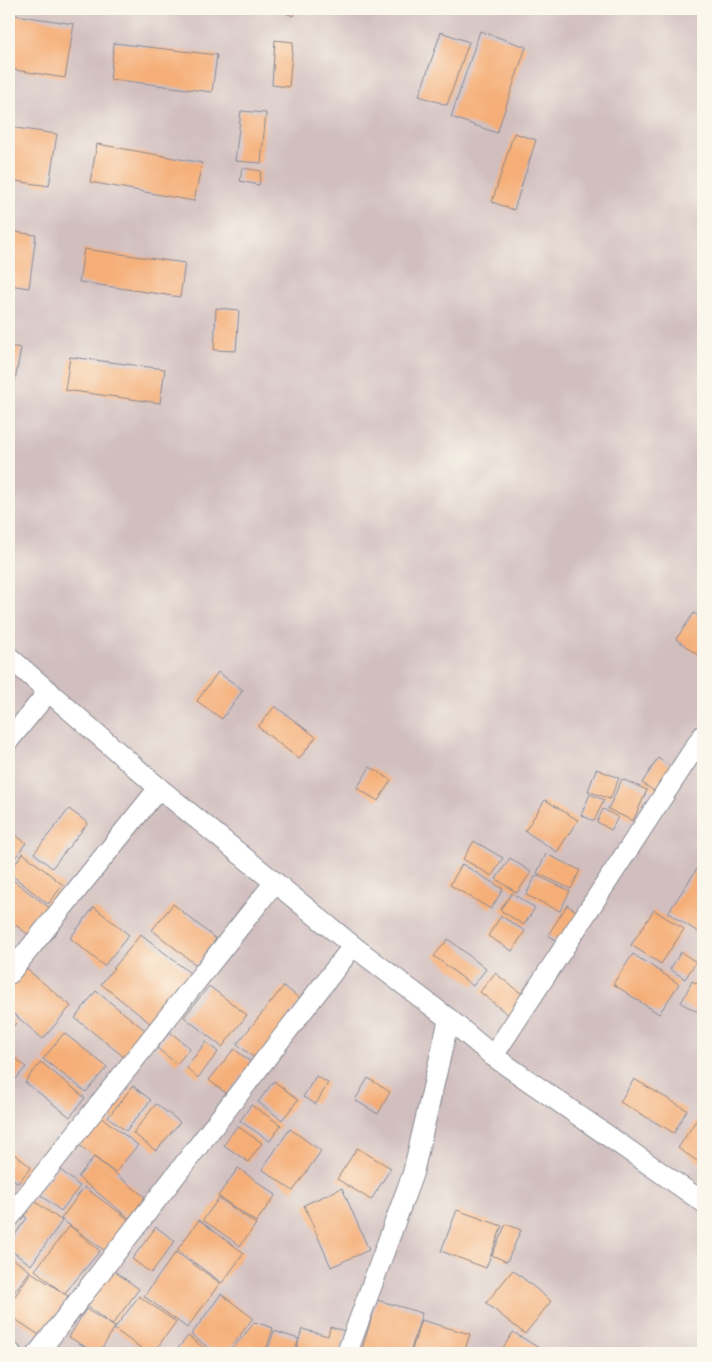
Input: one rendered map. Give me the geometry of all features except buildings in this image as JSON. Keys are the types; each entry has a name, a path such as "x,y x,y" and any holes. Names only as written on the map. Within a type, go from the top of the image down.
{"street":[{"path":"9,657 159,788 353,946 449,1019 493,1056 703,1202"},
{"path":"9,740 49,691"},
{"path":"493,1056 703,735"},
{"path":"9,974 159,788"},
{"path":"9,1218 275,882"},
{"path":"38,1353 353,946"},
{"path":"347,1353 413,1174 449,1019"}],"shaded area":[{"path":"9,9 703,9 703,1353 9,1353"}]}
